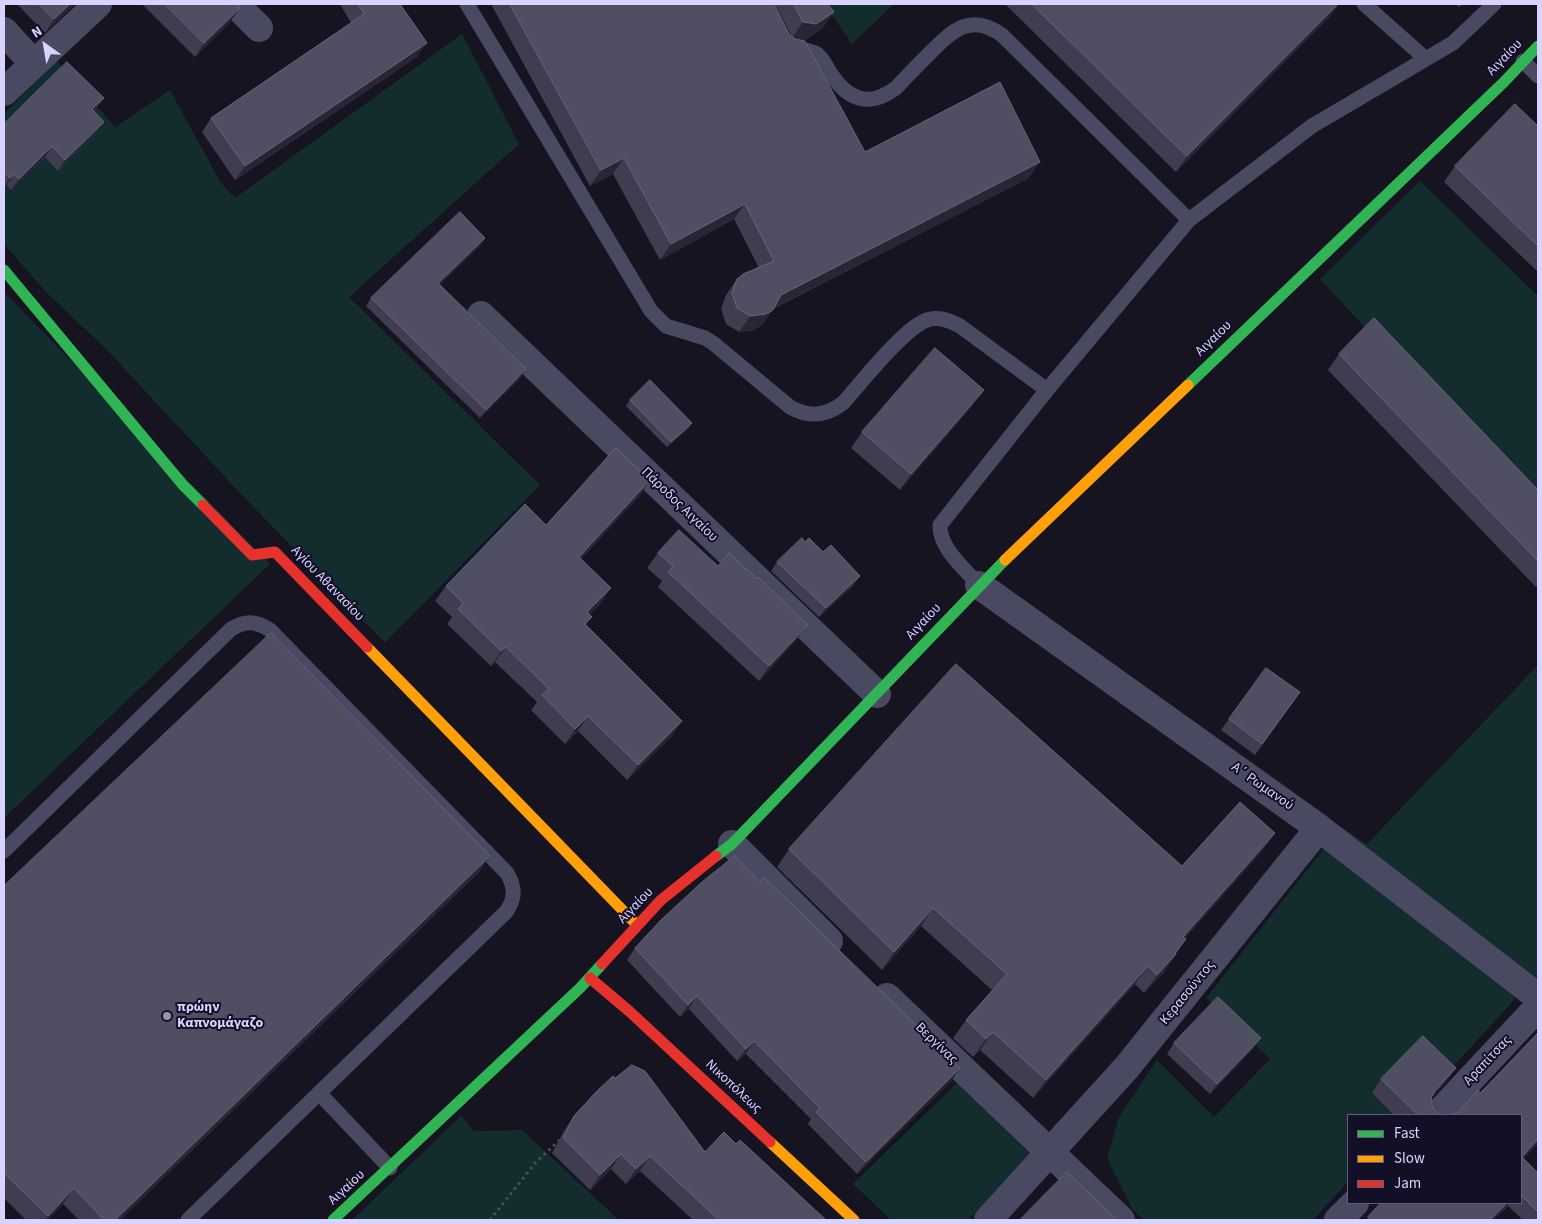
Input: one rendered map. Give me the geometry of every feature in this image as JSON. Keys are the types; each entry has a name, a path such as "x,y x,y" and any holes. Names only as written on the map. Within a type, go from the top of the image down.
{"street":[{"path":"4,92 98,4"},
{"path":"235,4 259,28"},
{"path":"4,31 34,64"},
{"name":"Αιγαίου","path":"333,1220 590,978 637,926 679,884 732,844 979,585 1538,46"},
{"name":"Αγίου Αθανασίου","path":"4,270 183,485 252,555 275,552 637,926"},
{"name":"Πάροδος Αιγαίου","path":"481,315 877,694"},
{"name":"Α΄ Ρωμανού","path":"979,585 1320,828 1538,997"},
{"name":"Κερασούντος","path":"988,1220 1127,1067 1198,982 1278,877 1320,828"},
{"path":"732,844 849,961"},
{"name":"Νικοπόλεως","path":"590,978 629,1010 854,1220"},
{"name":"Βεργίνας","path":"871,982 1121,1220"},
{"name":"Αραπίτσας","path":"1438,1114 1538,1007"},
{"path":"1338,1220 1354,1204"}],"lane":[{"path":"467,4 651,311 660,322 673,329 710,341 790,406 800,413 811,415 834,410 843,403 909,331 928,320 945,320 960,326 1047,390"},
{"path":"1364,4 1426,59"},
{"path":"979,585 942,540 940,525 1047,390 1188,220 1312,126 1453,42 1494,4"},
{"path":"782,37 786,46 818,54 846,92 858,98 871,100 885,96 896,88 956,28 980,24 992,28 1188,220"},
{"path":"1523,61 1538,76"},
{"path":"4,850 231,629 240,624 250,622 261,624 270,630 507,873 512,882 514,893 512,903 506,912 188,1220"},
{"path":"319,1093 390,1168"}],"path":[{"path":"490,1220 536,1162 564,1136"}],"green space":[{"path":"824,4 894,4 852,44"},
{"path":"462,34 519,144 349,297 540,485 385,643 239,492 109,352 45,291 4,244 4,114 56,60 115,127 170,90 221,183 235,198"},
{"path":"1420,181 1538,296 1538,514 1320,279"},
{"path":"4,292 270,564 4,818"},
{"path":"1538,665 1538,986 1525,988 1410,1114 1347,1114 1347,1183 1313,1220 1144,1220 1133,1210 1107,1158 1119,1117 1157,1060 1214,1117 1270,1059 1206,998 1341,827 1367,844"},
{"path":"959,1081 1034,1151 969,1220 891,1220 853,1184"},
{"path":"461,1116 474,1131 522,1130 619,1220 352,1220"}],"building":[{"path":"39,4 70,4 54,19"},
{"path":"165,4 237,4 240,8 204,43"},
{"path":"358,4 400,4 427,43 245,166 211,118 364,14"},
{"path":"510,4 774,4 789,34 795,39 805,41 865,152 1000,82 1040,162 781,295 773,310 766,314 750,316 737,308 732,293 737,279 743,274 774,261 745,204 671,244 624,158 601,170"},
{"path":"794,4 828,4 834,12 816,24 803,22"},
{"path":"1032,4 1338,4 1187,156"},
{"path":"67,62 104,98 92,109 104,122 65,160 52,146 19,179 14,174 10,178 4,172 4,124"},
{"path":"1515,104 1538,126 1538,246 1455,166"},
{"path":"460,212 485,238 438,283 526,369 486,410 371,298"},
{"path":"1374,318 1538,490 1538,561 1339,354"},
{"path":"935,348 984,390 911,474 862,432"},
{"path":"650,380 692,423 671,442 630,400"},
{"path":"616,448 650,480 579,557 611,588 587,612 592,617 585,624 682,721 638,765 588,716 575,729 542,695 549,689 506,647 501,651 458,609 463,603 446,586 525,504 546,525"},
{"path":"679,530 718,566 729,553 757,579 758,577 808,625 769,666 668,572 673,566 658,553"},
{"path":"802,538 805,542 809,538 823,552 831,545 860,576 826,608 777,562"},
{"name":"πρώην Καπνομάγαζο","path":"271,633 490,856 115,1220 104,1220 74,1188 48,1216 4,1175 4,886"},
{"path":"956,664 1182,866 1240,802 1275,833 1183,937 1186,939 1176,954 1157,975 1148,966 1046,1080 993,1032 986,1039 966,1020 1007,974 933,908 894,952 789,849"},
{"path":"1266,668 1300,692 1262,744 1229,719"},
{"path":"735,856 760,882 764,877 960,1068 866,1162 816,1112 820,1108 754,1041 746,1049 697,996 688,1005 635,948 661,920 702,882"},
{"path":"1218,997 1261,1038 1217,1084 1174,1043"},
{"path":"1538,1033 1538,1139 1522,1157 1522,1114 1454,1114 1478,1090 1480,1093"},
{"path":"1423,1036 1456,1068 1431,1098 1432,1106 1439,1114 1417,1114 1381,1079"},
{"path":"632,1065 645,1071 705,1152 724,1132 736,1144 740,1140 826,1220 719,1220 650,1156 636,1169 621,1154 600,1175 563,1138 574,1116 596,1092 613,1076 615,1078"},
{"path":"1522,1157 1538,1173 1538,1212 1522,1196"},
{"path":"1067,1172 1117,1220 1020,1220"},
{"path":"1380,1204 1506,1204 1490,1220 1371,1220 1368,1217"}],"traffic: fast":[{"path":"1188,385 1504,82 1538,46"},
{"path":"4,270 183,485 203,505"},
{"path":"716,856 732,844 1005,560"},
{"path":"333,1220 580,988 602,964"}],"traffic: slow":[{"path":"1005,560 1188,385"},
{"path":"367,647 637,925"},
{"path":"770,1142 854,1220"}],"traffic: jam":[{"path":"203,505 252,555 275,552 367,647"},
{"path":"602,964 661,900 716,856"},
{"path":"590,978 629,1011 770,1142"}],"place":[{"name":"πρώην Καπνομάγαζο","path":"167,1016"}]}
